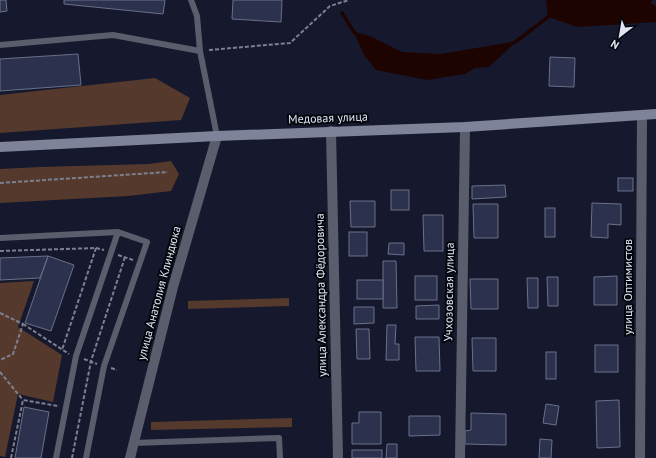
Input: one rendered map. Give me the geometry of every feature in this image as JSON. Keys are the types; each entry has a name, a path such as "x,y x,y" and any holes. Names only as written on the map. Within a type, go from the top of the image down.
{"street":[{"name":"Медовая улица","path":"0,147 331,131 465,127 656,114"},
{"name":"улица Оптимистов","path":"640,458 642,115"},
{"name":"Учхозовская улица","path":"460,458 465,127"},
{"name":"улица Александра Фёдоровича","path":"331,131 338,458"},
{"name":"улица Анатолия Клиндюка","path":"130,458 173,287 217,136"}],"lane":[{"path":"191,0 197,16 200,51 217,136"},
{"path":"0,45 113,35 200,51"},
{"path":"0,238 118,232 147,242 104,366 86,458"},
{"path":"56,458 76,356 118,232"},
{"path":"134,443 279,438 280,458"}],"path":[{"path":"200,51 290,43 330,6 349,0"},
{"path":"0,183 168,172"},
{"path":"62,350 96,248"},
{"path":"0,251 96,248 140,262"},
{"path":"72,458 91,361 126,257"},
{"path":"0,313 23,324 13,354 0,360"},
{"path":"0,372 23,400 58,406"},
{"path":"11,458 23,400"}],"shaded area":[{"path":"546,0 652,0 651,3 656,6 656,22 578,27 548,17"},
{"path":"354,32 370,36 402,52 441,54 517,41 489,67 475,68 465,74 427,80 376,70 364,55"},
{"path":"155,78 190,98 181,120 0,133 0,95"},
{"path":"171,161 179,174 171,191 128,196 0,203 0,169 148,164"},
{"path":"34,281 18,327 62,355 53,402 18,394 5,457 0,456 0,283"},
{"path":"289,298 289,306 188,309 188,301"},
{"path":"292,418 292,427 151,430 151,422"}],"building":[{"path":"0,0 6,0 7,11 0,12"},
{"path":"64,0 165,0 163,14 64,4"},
{"path":"233,0 282,0 281,22 232,19"},
{"path":"78,54 81,85 0,91 0,59"},
{"path":"550,57 575,58 574,87 549,86"},
{"path":"618,178 633,178 633,191 618,191"},
{"path":"505,185 506,197 472,199 472,186"},
{"path":"391,190 409,190 409,210 391,210"},
{"path":"350,201 375,201 375,227 351,227"},
{"path":"592,203 621,204 621,225 608,224 608,238 591,237"},
{"path":"473,204 498,204 498,238 474,238"},
{"path":"545,208 555,208 555,237 545,237"},
{"path":"423,215 443,215 443,251 424,251"},
{"path":"349,232 367,232 367,256 349,256"},
{"path":"389,243 404,243 404,255 388,254"},
{"path":"48,256 74,265 51,331 25,323"},
{"path":"48,256 40,278 0,280 0,258"},
{"path":"383,261 396,261 397,308 383,308"},
{"path":"415,276 437,276 437,300 415,300"},
{"path":"617,276 617,305 594,305 594,277"},
{"path":"547,277 558,277 558,306 548,306"},
{"path":"527,278 538,278 538,308 528,308"},
{"path":"470,279 498,279 498,309 471,309"},
{"path":"357,280 383,280 383,299 357,299"},
{"path":"439,305 439,319 416,319 416,306"},
{"path":"354,307 374,307 374,323 354,324"},
{"path":"387,325 396,325 395,344 399,344 399,360 386,360"},
{"path":"356,329 369,329 370,359 357,359"},
{"path":"415,337 439,337 440,371 416,371"},
{"path":"472,338 496,338 496,371 473,371"},
{"path":"595,345 618,345 618,372 595,372"},
{"path":"546,352 556,352 556,379 546,379"},
{"path":"619,400 620,447 597,448 596,401"},
{"path":"546,404 559,406 556,425 543,423"},
{"path":"24,407 49,412 41,458 15,458"},
{"path":"359,412 381,412 381,444 352,444 352,423 359,423"},
{"path":"471,413 506,414 506,445 465,444 465,431 471,430"},
{"path":"409,416 440,416 440,435 409,436"},
{"path":"540,439 552,440 551,458 539,458"},
{"path":"387,444 397,444 397,458 386,458"},
{"path":"352,450 382,450 382,458 352,458"}],"waterway":[{"path":"342,13 357,35"},
{"path":"514,43 548,17"}]}
